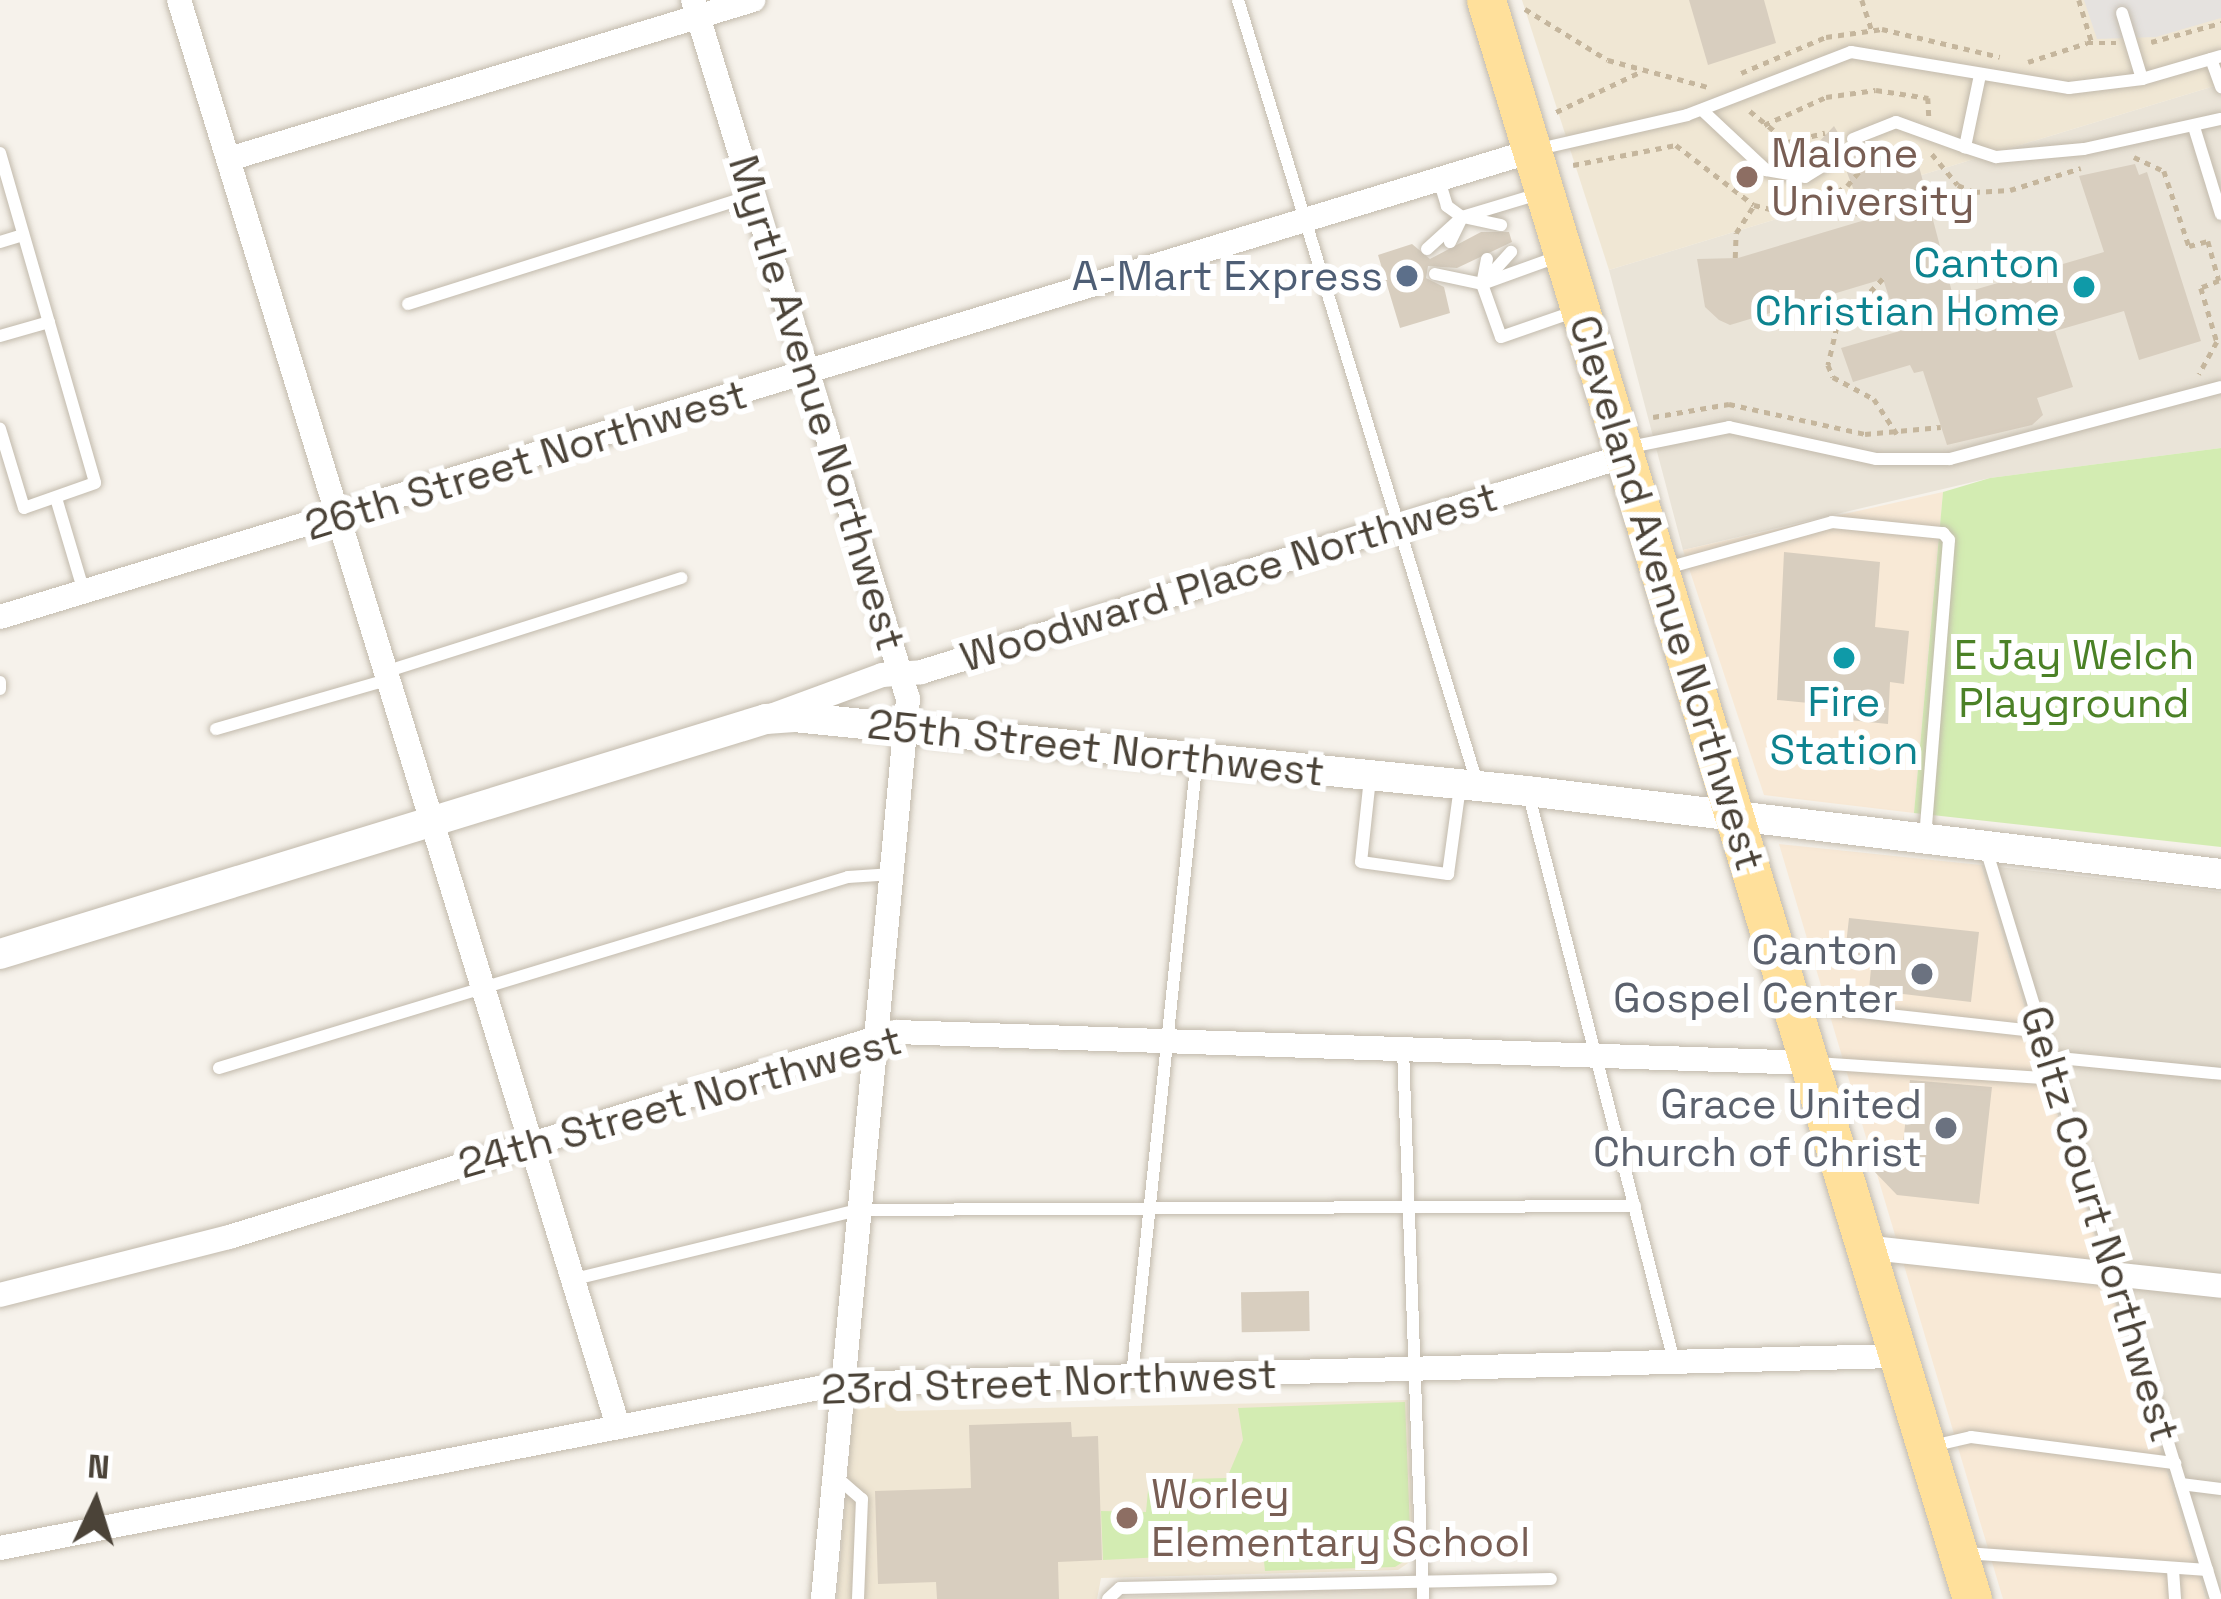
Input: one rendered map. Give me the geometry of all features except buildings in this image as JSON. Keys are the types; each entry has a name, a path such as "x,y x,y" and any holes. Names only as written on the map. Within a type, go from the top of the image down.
{"main road":[{"name":"Cleveland Avenue Northwest","path":"1486,0 1532,151 1558,178 1564,255 1972,1599"}],"street":[{"path":"179,0 618,1426"},
{"path":"229,159 696,8 753,0"},
{"name":"Myrtle Avenue Northwest","path":"696,8 901,674 908,728 839,1384 823,1599"},
{"name":"26th Street Northwest","path":"0,617 1532,151"},
{"name":"Woodward Place Northwest","path":"766,719 1624,453"},
{"name":"25th Street Northwest","path":"0,954 766,719 908,728 1527,791 2221,874"},
{"name":"24th Street Northwest","path":"0,1295 209,1243 878,1037 915,1031 1809,1063"},
{"path":"1863,1247 2221,1286"},
{"name":"23rd Street Northwest","path":"0,1548 839,1384 1896,1356"}],"lane":[{"path":"1238,0 1399,526 1469,786 1448,874 1364,866 1370,778"},
{"path":"2122,14 2142,80"},
{"path":"1532,151 1702,110 1851,52 2069,88 2142,80 2216,57 2221,87"},
{"path":"1965,147 1980,75"},
{"path":"1702,110 1766,170 1785,176 1815,170 1832,160"},
{"path":"1853,139 1896,122 1965,147 2032,156 2221,119"},
{"path":"2194,127 2221,214"},
{"path":"0,154 95,483 24,508 0,429"},
{"path":"1426,249 1462,217 1558,178"},
{"path":"1439,179 1447,206 1477,233"},
{"path":"409,304 753,195"},
{"path":"1462,217 1501,225"},
{"path":"1450,242 1462,217"},
{"path":"0,242 23,235"},
{"path":"1482,284 1511,252"},
{"path":"1435,274 1482,284 1564,255"},
{"path":"1486,259 1482,284 1501,337 1581,310"},
{"path":"1458,268 1482,284"},
{"path":"0,336 49,322"},
{"path":"1624,453 1729,427 1876,460 1950,459 2221,387"},
{"path":"56,498 85,593"},
{"path":"1660,570 1832,522 1943,533 1949,541 1925,841"},
{"path":"215,729 682,578"},
{"path":"1132,1377 1197,758"},
{"path":"1527,791 1674,1360"},
{"name":"Geltz Court Northwest","path":"1986,848 2216,1599"},
{"path":"219,1068 848,877 894,874"},
{"path":"1791,1004 2042,1032"},
{"path":"1403,1049 1423,1599"},
{"path":"2049,1057 2221,1074"},
{"path":"1809,1063 2057,1079"},
{"path":"575,1279 859,1210 1635,1206"},
{"path":"1925,1448 1971,1437 2175,1463"},
{"path":"833,1473 862,1499 858,1599"},
{"path":"2181,1484 2221,1489"},
{"path":"1958,1553 2207,1570"},
{"path":"2173,1570 2176,1599"},
{"path":"1108,1599 1120,1588 1551,1579"}],"path":[{"path":"1862,0 1872,30"},
{"path":"2079,0 2092,43"},
{"path":"1556,112 1640,72"},
{"path":"1708,87 1788,142 1825,133"},
{"path":"1764,125 1826,98 1906,90 1931,102 1918,148 1974,192 2010,190 2100,164"},
{"path":"1558,178 1676,145 1754,205 1796,215 1832,196 1881,147"},
{"path":"2117,161 2134,158 2164,171 2189,246 2208,241 2219,281 2201,288 2217,342 2192,379"},
{"path":"1815,170 1832,196 1864,216"},
{"path":"1735,258 1736,233 1754,205"},
{"path":"1883,278 1837,327 1828,365 1833,377 1874,399 1897,434"},
{"path":"1653,417 1729,404 1897,434 1941,428"}],"shaded area":[{"name":"Malone University","path":"1522,0 2221,0 2221,84 1609,270"},
{"path":"2084,0 2221,0 2221,18 2156,37 2097,39"},
{"path":"2221,84 2221,448 1990,478 1683,550 1609,270"},
{"path":"1943,492 1914,813 1764,795 1683,550"},
{"path":"1779,844 1981,865 2206,1599 2003,1599"},
{"path":"1981,865 2221,892 2221,1599 2206,1599"},
{"name":"Worley Elementary School","path":"879,1399 897,1411 1408,1400 1414,1559 1398,1570 1101,1578 1097,1599 837,1599 854,1401"},
{"path":"1423,1587 1422,1599 1112,1599 1113,1597"}],"green space":[{"name":"E Jay Welch Playground","path":"2221,448 2221,847 1914,813 1943,492 1990,478"},
{"path":"1405,1402 1411,1557 1395,1567 1265,1571 1263,1552 1103,1560 1101,1511 1146,1512 1149,1480 1227,1478 1243,1440 1238,1408"}],"place":[{"name":"Malone University","path":"1747,177"},
{"name":"A-Mart Express","path":"1407,276"},
{"name":"Canton Christian Home","path":"2084,287"},
{"name":"Fire Station","path":"1844,658"},
{"name":"Canton Gospel Center","path":"1922,974"},
{"name":"Grace United Church of Christ","path":"1946,1128"},
{"name":"Worley Elementary School","path":"1127,1518"}]}
